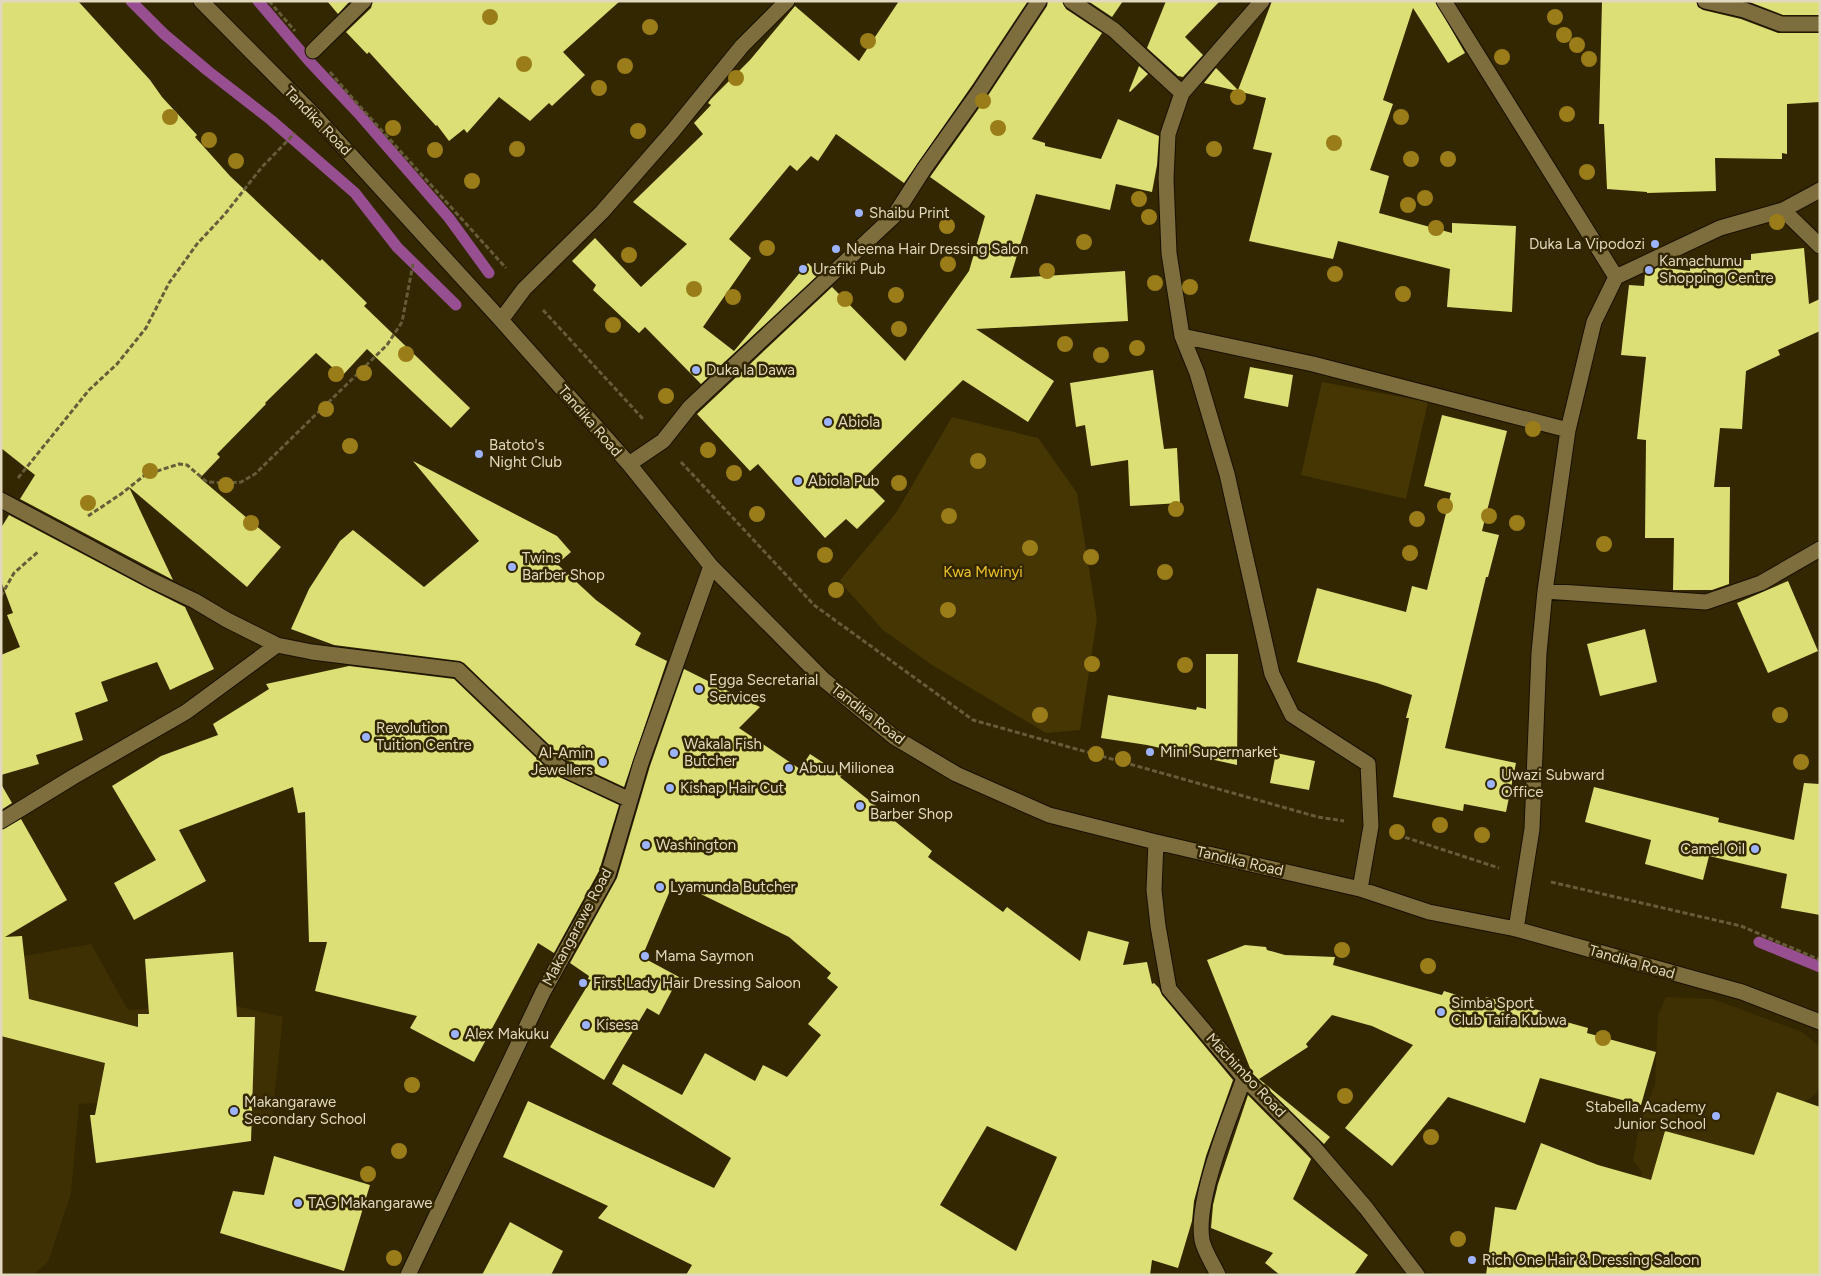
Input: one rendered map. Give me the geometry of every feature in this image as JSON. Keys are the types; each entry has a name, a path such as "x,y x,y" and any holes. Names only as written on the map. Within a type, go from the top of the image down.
{"street":[{"name":"Tandika Road","path":"201,1 314,115 501,320 628,464 711,566 823,679 894,737 956,774 1049,815 1360,889 1430,912 1516,929 1742,992 1820,1022"},
{"path":"313,51 364,1"},
{"path":"501,320 524,289 602,212 672,132 742,46 787,1"},
{"path":"628,464 663,441 690,407 894,216 1039,1"},
{"path":"1071,1 1114,30 1182,93"},
{"path":"1262,1 1182,93 1168,134 1166,179 1168,253 1182,336 1197,373 1227,474 1272,674 1292,715 1368,764 1371,826 1360,889"},
{"path":"1444,1 1616,277"},
{"path":"1705,1 1744,10 1781,24 1820,24"},
{"path":"1516,929 1532,829 1539,653 1545,591 1568,430 1594,322 1616,277 1720,228 1783,210 1820,190"},
{"path":"1783,210 1820,246"},
{"path":"1182,336 1314,364 1568,430"},
{"path":"1,500 60,533 277,644 312,652 458,670 559,767 630,800"},
{"path":"1545,591 1706,602 1761,583 1820,549"},
{"name":"Makangarawe Road","path":"408,1275 543,992 608,875 641,763 711,566"},
{"path":"1,821 186,712 277,644"},
{"name":"Machimbo Road","path":"1156,842 1154,890 1169,989 1244,1078 1312,1145 1366,1208 1417,1275"},
{"path":"1218,1275 1202,1241 1202,1223 1206,1196 1218,1150 1244,1078"}],"path":[{"path":"269,1 355,101 524,289 814,605 973,720 1318,817 1371,826 1524,876 1741,926 1820,960"},
{"path":"13,484 89,390 117,364 146,328 169,283 197,244 262,167 314,115"},
{"path":"1,596 14,573 60,533 121,494 145,475 179,464 187,465 206,482 241,482 255,474 387,345 402,322 422,233"}],"shaded area":[{"name":"Makangarawe Secondary School","path":"91,944 128,1010 223,1003 283,1017 272,1118 230,1137 190,1098 79,1104 71,1193 48,1262 33,1275 1,1275 1,960"},
{"name":"Stabella Academy Junior School","path":"1666,997 1713,999 1802,1032 1820,1047 1820,1085 1816,1094 1792,1111 1772,1166 1633,1201 1642,1172 1633,1161 1640,1122 1655,1085 1658,1015"}],"green space":[{"path":"1322,382 1428,402 1406,499 1301,475"},
{"name":"Kwa Mwinyi","path":"952,417 1038,438 1077,493 1097,619 1080,730 1046,733 932,665 883,630 841,583 840,580 896,513"}],"building":[{"path":"1,1 78,1 150,80 162,97 197,135 195,137 230,176 320,261 322,259 367,303 364,306 470,408 451,428 367,349 342,376 316,353 217,454 220,457 200,478 281,547 247,587 129,487 173,580 20,499 35,475 1,448"},
{"path":"327,1 350,1 338,14"},
{"path":"373,1 620,1 563,52 585,75 552,106 549,103 530,121 499,97 467,133 464,129 449,141 437,125 369,52 367,54 346,32 371,8"},
{"path":"899,1 1028,1 904,183 836,134 818,161 811,156 797,171 790,165 729,239 751,258 703,327 734,351 808,263 819,274 701,384 645,327 639,333 593,290 596,285 572,261 595,238 641,287 687,244 633,202 703,134 694,123 711,105 708,103 711,99 750,60 795,6 859,61"},
{"path":"1048,1 1062,1 1066,9 1102,33 1032,139 1045,143 1045,146 1101,159 1118,119 1159,136 1157,165 1152,192 1116,184 1110,210 1036,194 1010,278 1125,271 1128,321 976,329 1054,381 1028,422 963,380 863,479 885,501 857,529 846,519 825,538 758,464 750,471 697,414 832,287 905,361 969,271 985,216 930,177 989,94 1047,6"},
{"path":"1088,1 1123,1 1112,17"},
{"path":"1166,1 1220,1 1185,37 1203,55 1183,77 1178,76 1147,48"},
{"path":"1272,1 1435,1 1465,53 1448,63 1413,8 1383,100 1393,104 1370,170 1389,176 1379,213 1452,233 1452,223 1516,226 1512,312 1447,307 1450,269 1338,241 1333,259 1249,241 1272,153 1253,149 1266,98 1204,83 1216,68 1238,90"},
{"path":"1602,1 1696,1 1698,7 1703,10 1741,19 1778,33 1820,33 1820,102 1787,104 1787,154 1782,153 1782,159 1715,158 1716,191 1647,193 1607,189 1604,124 1599,124"},
{"path":"1747,1 1820,1 1820,15 1783,15"},
{"path":"1139,66 1148,74 1130,92 1129,91"},
{"path":"1804,248 1809,304 1820,299 1820,331 1778,350 1780,355 1746,371 1742,429 1720,428 1714,487 1730,487 1729,584 1712,590 1673,590 1674,538 1645,538 1646,440 1637,439 1646,357 1621,355 1629,285 1644,286 1645,274 1659,267 1690,271 1690,260 1751,260 1751,254"},
{"path":"1250,367 1293,375 1288,407 1244,398"},
{"path":"1153,370 1164,449 1177,448 1180,503 1130,506 1128,460 1091,466 1085,425 1076,427 1070,383"},
{"path":"1442,415 1507,431 1482,531 1499,535 1488,577 1486,577 1445,748 1516,763 1506,812 1464,804 1463,811 1393,797 1409,718 1406,718 1412,695 1377,683 1297,662 1317,588 1406,612 1412,586 1427,590 1451,493 1424,486"},
{"path":"413,461 557,536 571,552 557,564 596,600 641,633 635,645 667,661 624,787 564,759 460,661 334,645 291,629 309,589 340,541 353,530 424,587 479,541"},
{"path":"9,515 185,607 214,669 170,690 157,662 101,682 108,701 75,713 83,740 36,755 39,764 1,775 1,655 20,647 7,615 13,613 1,581 1,528"},
{"path":"1788,581 1818,651 1768,673 1737,603"},
{"path":"1645,629 1657,682 1600,696 1587,644"},
{"path":"1206,654 1238,654 1237,765 1147,745 1101,738 1108,695 1196,710 1197,707 1206,709"},
{"path":"349,666 454,679 553,774 619,805 599,871 554,953 538,943 474,1062 410,1028 417,1016 315,991 327,942 309,942 305,812 298,813 293,787 179,830 206,881 134,920 114,883 156,860 112,786 161,756 218,735 213,724 269,689 266,684"},
{"path":"684,669 760,707 739,728 800,769 810,754 842,775 840,777 932,851 928,857 1003,912 1007,907 1080,961 1088,931 1129,942 1123,965 1147,962 1152,984 1154,983 1159,988 1162,995 1233,1080 1206,1156 1194,1201 1192,1221 1178,1268 1152,1260 1150,1275 686,1275 692,1265 598,1218 608,1206 503,1157 528,1101 714,1188 731,1158 612,1084 623,1064 682,1095 705,1053 755,1081 763,1065 787,1077 821,1035 808,1024 838,987 827,978 831,973 789,937 674,881 642,957 679,977 659,1015 647,1008 604,1080 550,1047 591,980 588,979 589,976 570,963 617,878 650,766","holes":["987,1126 1057,1157 1016,1251 940,1205"]},
{"path":"1276,753 1315,761 1309,790 1270,783"},
{"path":"1804,783 1820,784 1820,915 1781,908 1787,874 1709,856 1703,880 1645,864 1651,840 1585,822 1594,787 1719,818 1718,822 1794,840"},
{"path":"1,784 12,803 1,810"},
{"path":"21,819 67,900 5,937 22,936 29,999 138,1027 138,1014 149,1014 145,959 233,952 237,1017 255,1017 251,1141 96,1163 90,1115 95,1115 105,1063 1,1036 1,830"},
{"path":"1245,945 1266,947 1267,950 1285,955 1335,957 1333,965 1442,995 1444,991 1485,1004 1486,997 1542,1011 1541,1015 1588,1028 1587,1033 1656,1052 1641,1105 1540,1078 1525,1123 1448,1097 1392,1166 1345,1128 1413,1045 1372,1026 1332,1015 1306,1044 1308,1047 1259,1079 1330,1137 1324,1144 1252,1073 1207,960"},
{"path":"1777,1092 1820,1107 1820,1275 1486,1275 1495,1207 1516,1210 1541,1143 1598,1165 1651,1180 1665,1131 1754,1155"},
{"path":"1248,1095 1311,1159 1293,1199 1368,1255 1354,1275 1280,1275 1265,1263 1273,1253 1211,1228 1213,1205 1218,1184"},
{"path":"274,1156 370,1185 344,1271 220,1233 233,1191 264,1195"},
{"path":"510,1222 563,1251 551,1275 482,1275"}],"waterway":[{"path":"131,1 164,34 271,120 355,193 397,247 456,305"},
{"path":"258,1 449,218 489,273"},
{"path":"1759,942 1820,967"}],"place":[{"name":"Shaibu Print","path":"859,213"},
{"name":"Duka La Vipodozi","path":"1655,244"},
{"name":"Neema Hair Dressing Salon","path":"836,249"},
{"name":"Urafiki Pub","path":"803,269"},
{"name":"Kamachumu Shopping Centre","path":"1649,270"},
{"name":"Duka la Dawa","path":"696,370"},
{"name":"Abiola","path":"828,422"},
{"name":"Batoto's Night Club","path":"479,454"},
{"name":"Abiola Pub","path":"798,481"},
{"name":"Twins Barber Shop","path":"512,567"},
{"name":"Egga Secretarial Services","path":"699,689"},
{"name":"Revolution Tuition Centre","path":"366,737"},
{"name":"Mini Supermarket","path":"1150,752"},
{"name":"Wakala Fish Butcher","path":"674,753"},
{"name":"Al-Amin Jewellers","path":"603,762"},
{"name":"Abuu Milionea","path":"789,768"},
{"name":"Uwazi Subward Office","path":"1491,784"},
{"name":"Kishap Hair Cut","path":"670,788"},
{"name":"Saimon Barber Shop","path":"860,806"},
{"name":"Washington","path":"646,845"},
{"name":"Camel Oil","path":"1755,849"},
{"name":"Lyamunda Butcher","path":"660,887"},
{"name":"Mama Saymon","path":"645,956"},
{"name":"First Lady Hair Dressing Saloon","path":"583,983"},
{"name":"Simba Sport Club Taifa Kubwa","path":"1441,1012"},
{"name":"Kisesa","path":"586,1025"},
{"name":"Alex Makuku","path":"455,1034"},
{"name":"Makangarawe Secondary School","path":"234,1111"},
{"name":"Stabella Academy Junior School","path":"1716,1116"},
{"name":"TAG Makangarawe","path":"298,1203"},
{"name":"Rich One Hair & Dressing Saloon","path":"1472,1260"}]}
